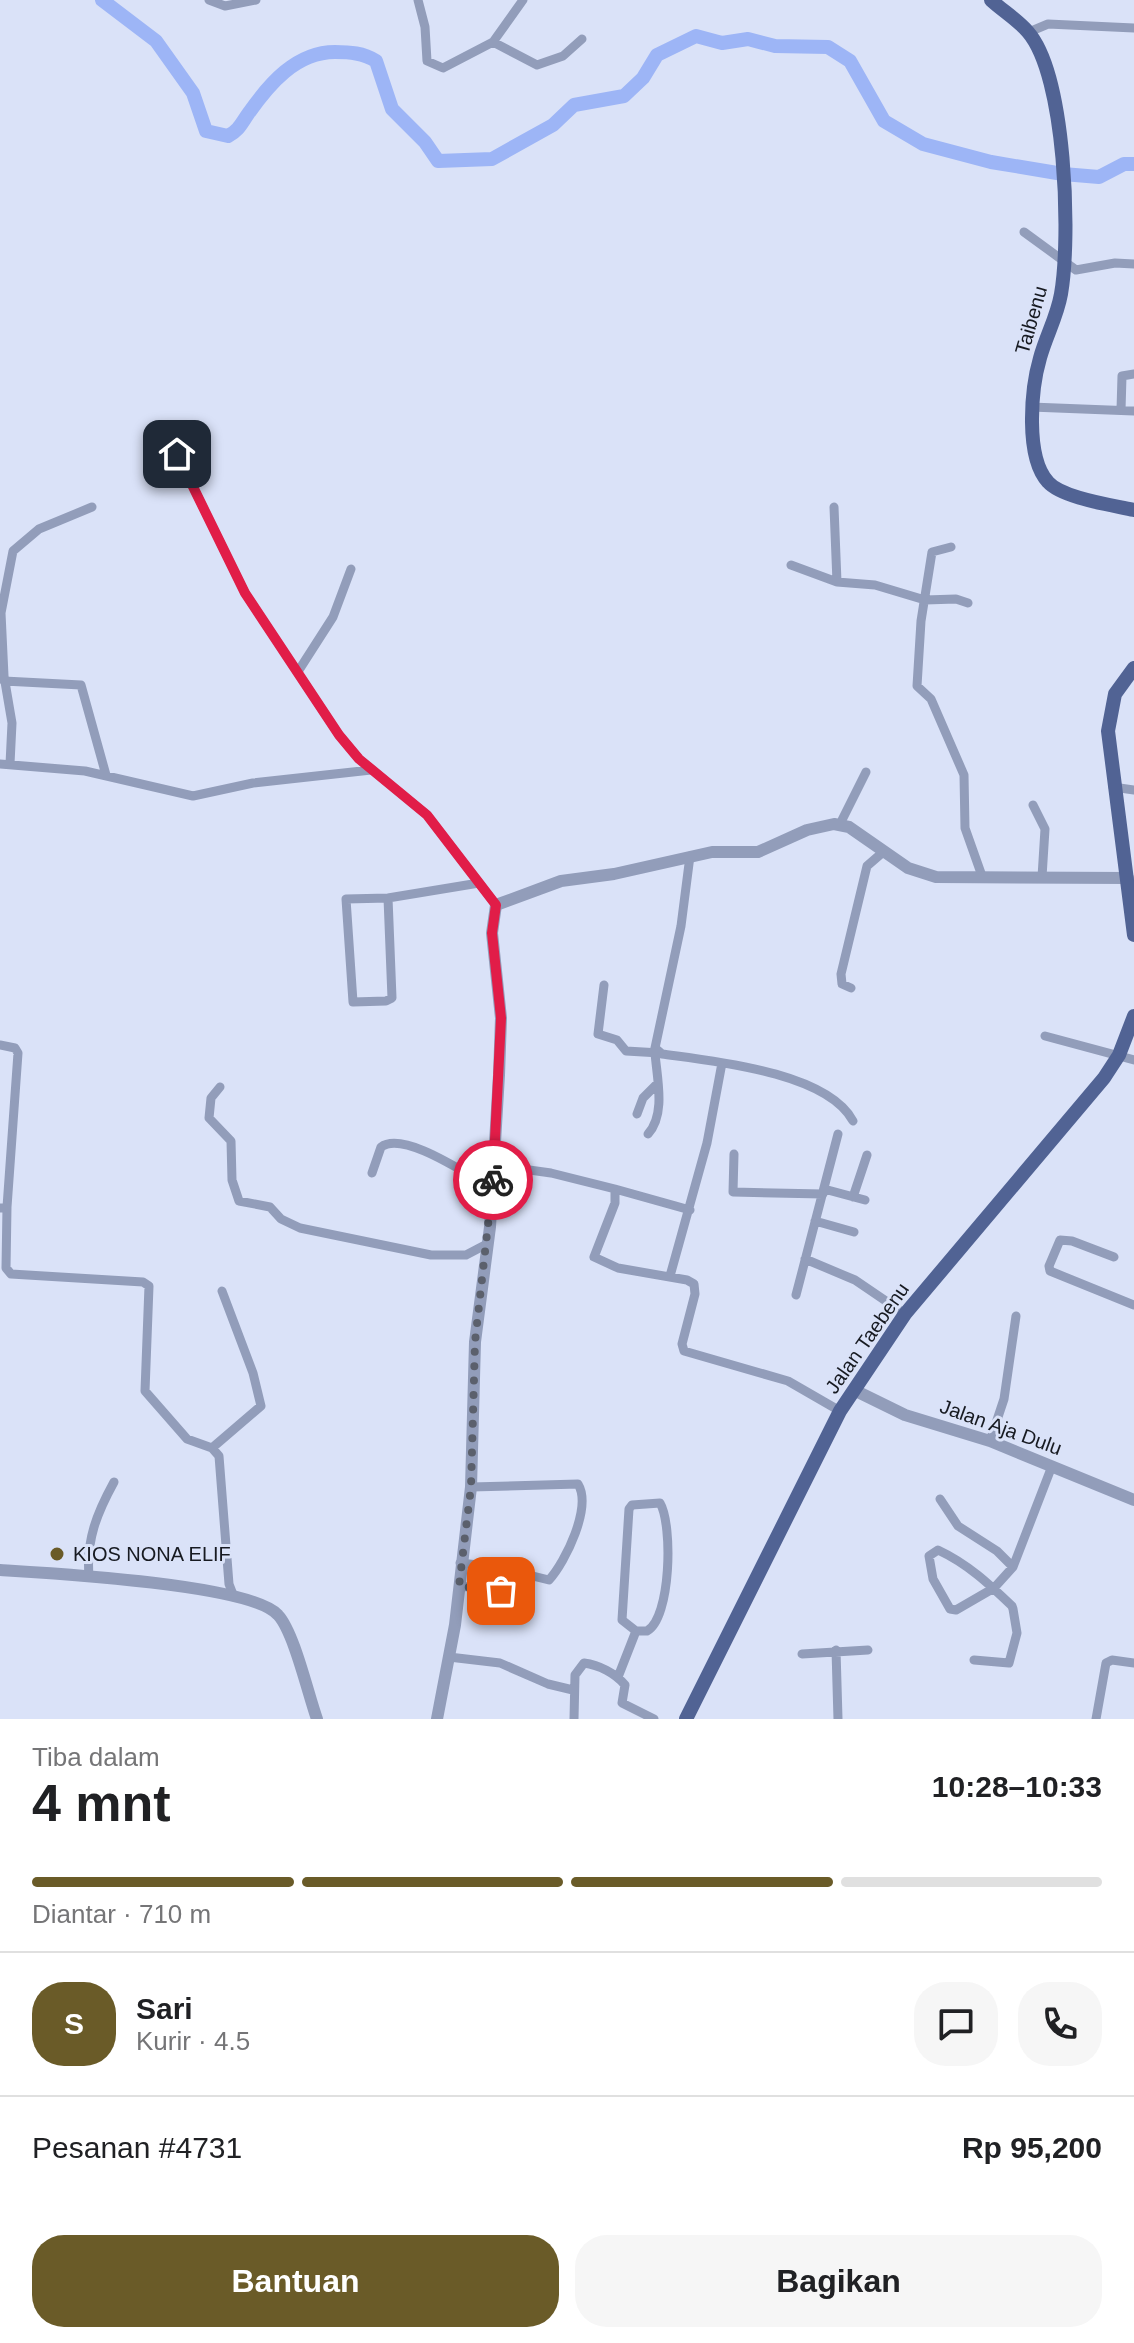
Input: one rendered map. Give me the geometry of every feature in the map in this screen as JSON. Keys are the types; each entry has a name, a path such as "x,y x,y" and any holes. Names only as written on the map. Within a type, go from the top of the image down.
{"main road":[{"path":"991,0 1029,32"},
{"name":"Taibenu","path":"1029,32 1051,83 1061,147 1065,264 1061,296 1040,357 1031,407 1035,449 1041,472 1049,484 1061,491 1134,510"},
{"path":"1134,668 1115,694 1109,716 1113,787 1132,901 1134,935"},
{"name":"Jalan Taebenu","path":"686,1719 840,1411 905,1314 1119,1055 1134,1016"}],"street":[{"path":"209,0 225,6 256,0"},
{"path":"418,0 425,27 427,61 436,67 449,65 493,42 523,0"},
{"path":"1029,32 1048,24 1134,28"},
{"path":"493,42 537,65 563,56 582,39"},
{"path":"1024,232 1065,264 1083,270 1115,263 1134,264"},
{"path":"1121,410 1122,372 1134,374"},
{"path":"1031,407 1134,411"},
{"path":"177,454 245,593 299,670 339,735 371,770 427,815 496,905 492,933 501,1018 494,1165 475,1342 471,1487 449,1657 437,1719"},
{"path":"92,507 39,529 13,551 1,613 4,681 12,723 5,764 106,775 193,796 253,783 371,770"},
{"path":"834,507 837,582"},
{"path":"951,547 932,552 917,686 931,699 964,775 965,828 982,876"},
{"path":"791,565 837,582 879,585 925,600 956,599 968,603"},
{"path":"299,670 333,617 351,569"},
{"path":"4,681 81,685 106,775"},
{"path":"840,824 866,772"},
{"path":"1113,787 1134,790"},
{"path":"1033,805 1045,829 1042,877"},
{"path":"496,905 561,881 614,874 690,856 758,852 807,830 840,824 908,868 936,877 1128,878"},
{"path":"851,988 842,984 841,974 867,866 882,853"},
{"path":"648,1134 658,1118 658,1053 654,1043 681,926 690,856"},
{"path":"388,898 392,998 353,1002 345,901 352,898 388,898 479,883"},
{"path":"604,985 598,1034 617,1040 626,1051 722,1063 794,1079 844,1106 853,1121"},
{"path":"1045,1036 1134,1060"},
{"path":"0,1045 15,1048 18,1053 4,1208 6,1268 11,1274 147,1284 150,1290 145,1391 187,1439 212,1448 219,1456 229,1584 234,1597"},
{"path":"670,1276 690,1210 722,1063"},
{"path":"637,1114 643,1098 657,1084"},
{"path":"220,1087 211,1098 209,1118 231,1141 232,1180 239,1201 270,1207 281,1219 300,1228 431,1255 466,1255 487,1244"},
{"path":"796,1295 838,1134"},
{"path":"372,1173 381,1147 394,1143 434,1155 492,1188"},
{"path":"734,1154 733,1192 823,1192 865,1200"},
{"path":"853,1197 867,1155"},
{"path":"494,1165 551,1173 690,1210"},
{"path":"615,1189 615,1203 594,1257 601,1263 618,1268 691,1282 695,1287 682,1344 684,1351 788,1381 840,1411"},
{"path":"815,1221 854,1232"},
{"path":"1114,1257 1072,1241 1060,1240 1049,1266 1050,1271 1134,1305"},
{"path":"805,1259 855,1280 905,1314"},
{"path":"212,1448 261,1406 253,1373 222,1291"},
{"path":"990,1441 1004,1399 1016,1316"},
{"name":"Jalan Aja Dulu","path":"854,1390 905,1415 990,1441 1134,1500"},
{"path":"974,1660 1009,1663 1014,1651 1016,1617 1012,1606 994,1588 944,1552 935,1550 930,1553 933,1579 950,1609 994,1588 1013,1567 1052,1466"},
{"path":"89,1576 87,1550 92,1530 114,1482"},
{"path":"460,1563 496,1567 549,1580 579,1528 583,1494 578,1484 471,1487"},
{"path":"940,1499 958,1526 997,1551 1013,1567"},
{"path":"660,1503 668,1527 660,1619 647,1631 636,1631 622,1620 629,1509 632,1505 660,1503"},
{"path":"0,1570 89,1576 234,1597 269,1607 282,1619 317,1719"},
{"path":"459,1586 507,1591 513,1584"},
{"path":"618,1677 636,1631"},
{"path":"836,1650 838,1719"},
{"path":"802,1654 868,1650"},
{"path":"449,1657 500,1663 548,1684 573,1690"},
{"path":"1096,1719 1106,1663 1112,1660 1134,1663"},
{"path":"574,1719 575,1675 584,1663 599,1666 618,1677 625,1683 622,1703 654,1719"}],"waterway":[{"path":"102,0 156,41 193,93 206,131 228,136 240,126 274,81 296,64 321,53 346,52 376,61 392,109 425,142 438,161 492,159 553,125 574,105 624,96 643,78 657,55 696,36 722,43 748,39 775,46 828,47 850,61 884,121 923,144 991,162 1063,174 1099,177 1124,164 1134,164"}],"way so far":[{"path":"493,1180 475,1342 471,1487 459,1586 501,1591"}],"place":[{"name":"KIOS NONA ELIF","path":"57,1554"}],"route":[{"path":"177,454 245,593 299,670 339,735 371,770 427,815 483,892 496,905 492,933 501,1018 493,1180"}]}
